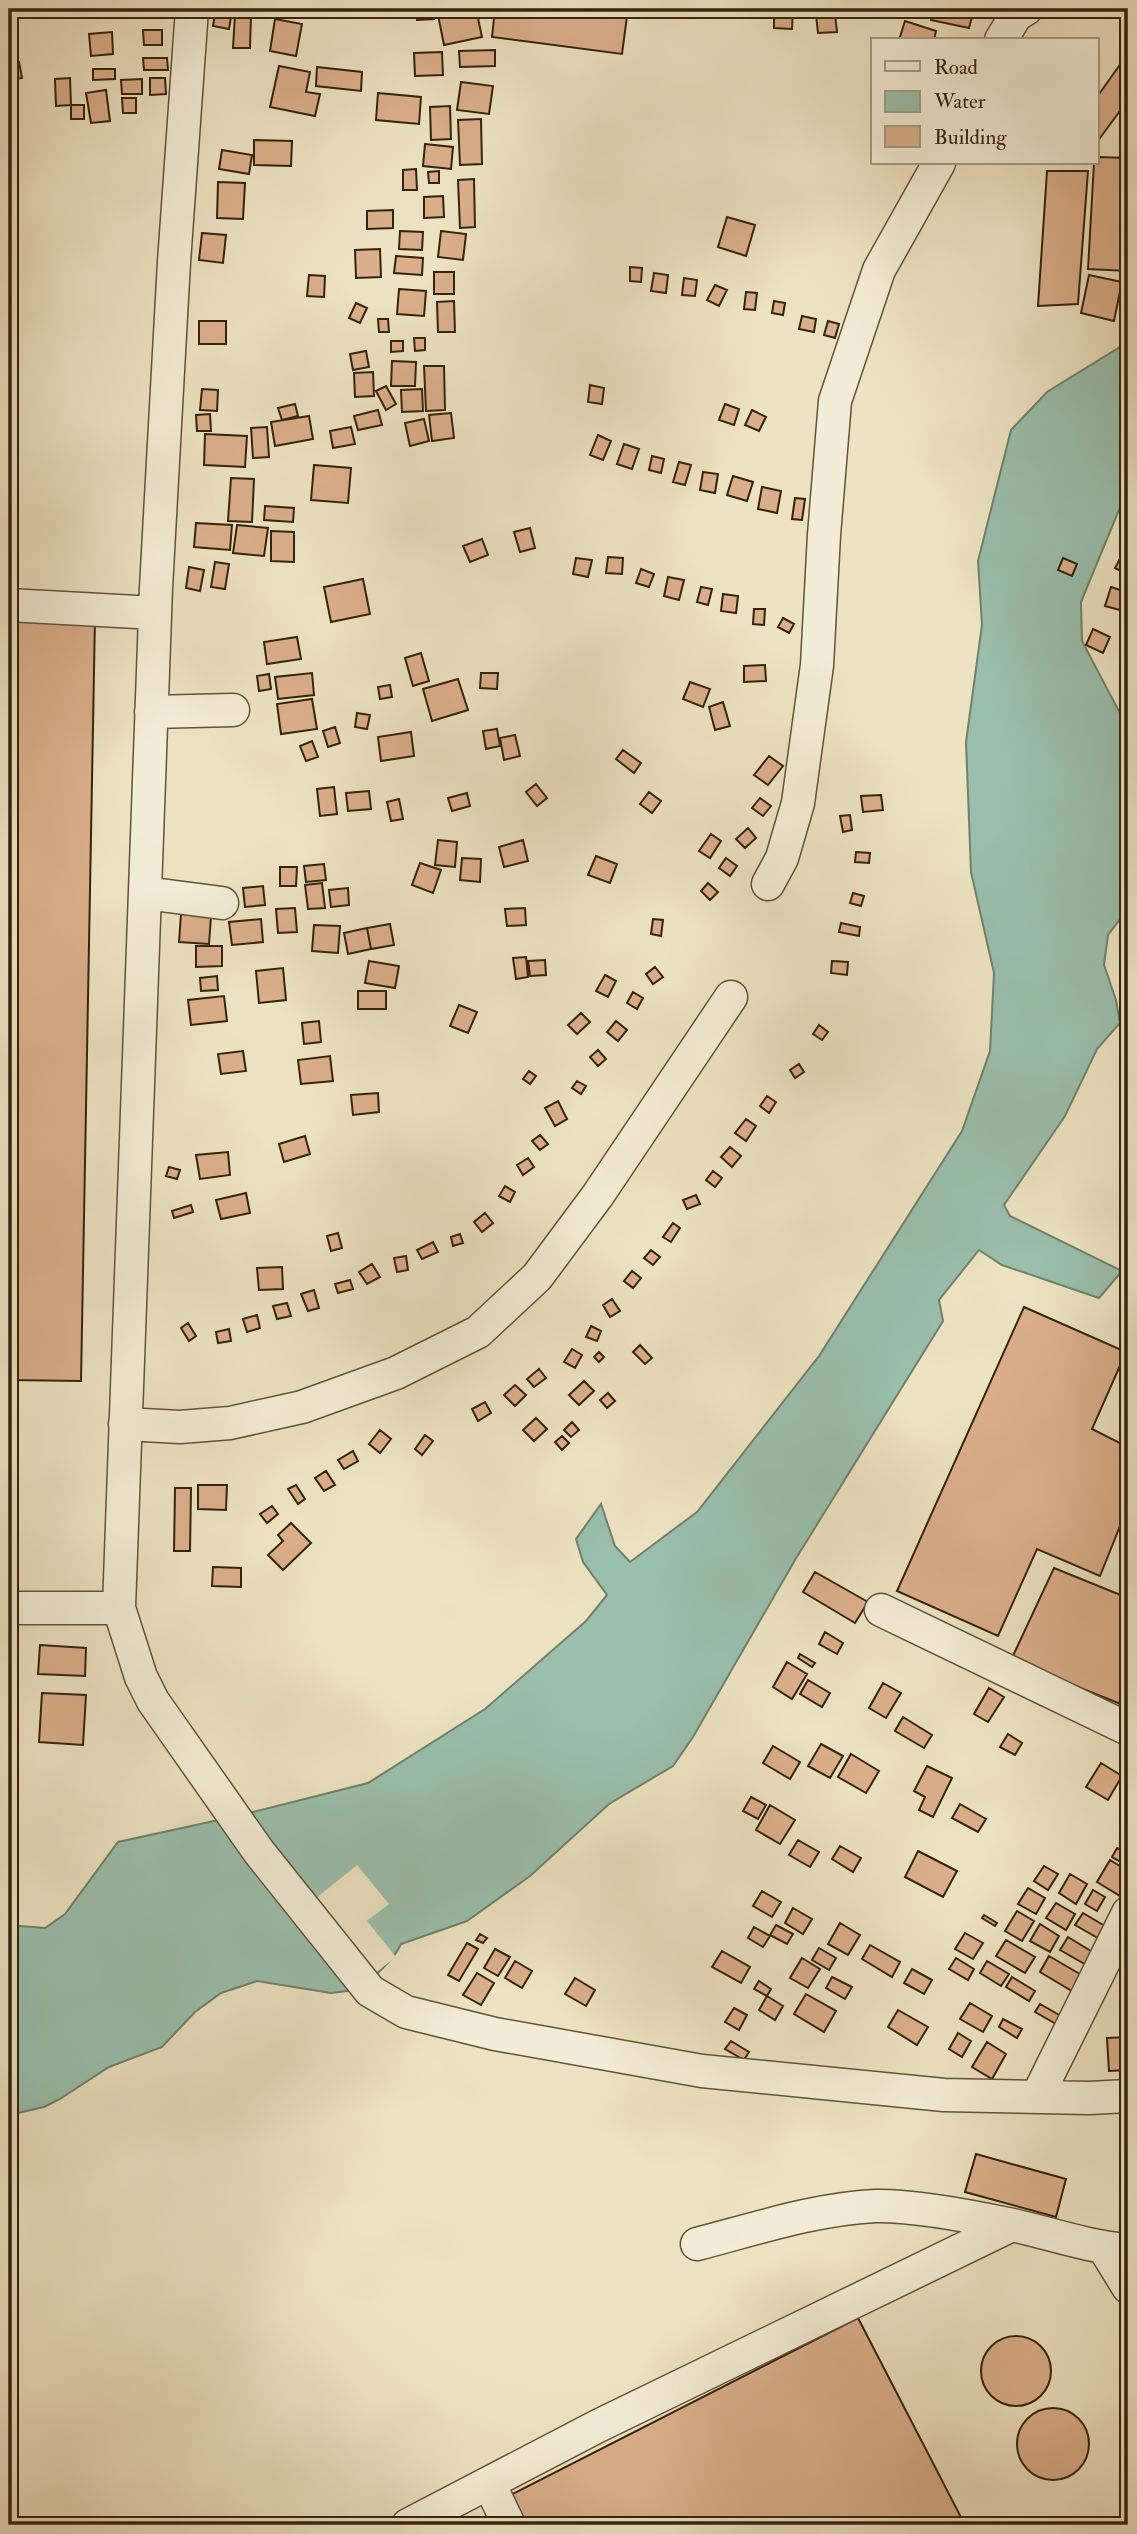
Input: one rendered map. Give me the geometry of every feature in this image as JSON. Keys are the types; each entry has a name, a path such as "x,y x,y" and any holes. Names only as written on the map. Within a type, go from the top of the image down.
{"street":[{"path":"192,9 173,276 155,613 119,1608 141,1677 153,1701 259,1852 370,1991 406,2012 471,2029 702,2071 944,2095 1089,2098 1128,2096"},
{"path":"1002,38 1016,15 1026,9"},
{"path":"768,884 782,858 798,803 817,665 835,401 879,270 938,164"},
{"path":"9,606 155,613"},
{"path":"152,712 233,710"},
{"path":"145,893 222,903"},
{"path":"125,1424 180,1427 230,1423 302,1407 396,1373 478,1332 537,1276 598,1195 731,997"},
{"path":"9,1608 119,1608"},
{"path":"881,1610 1128,1730"},
{"path":"1037,2097 1128,1913"},
{"path":"697,2244 795,2219 876,2206 911,2208 1012,2225 1116,2249 1128,2287"},
{"path":"408,2525 598,2426 1012,2225"},
{"path":"489,2483 509,2525"}],"water":[{"path":"1128,342 1128,488 1081,602 1082,641 1122,717 1128,739 1128,880 1123,915 1108,935 1104,965 1116,1000 1120,1023 1097,1049 1065,1116 1004,1205 1010,1216 1122,1271 1099,1298 1002,1265 979,1250 939,1300 943,1321 795,1560 693,1737 673,1766 609,1804 530,1876 467,1921 401,1944 364,1989 331,1993 257,1981 221,1993 195,2012 162,2047 109,2067 44,2107 9,2115 9,1925 45,1928 65,1914 118,1842 368,1783 485,1709 586,1621 607,1595 583,1562 576,1539 601,1504 615,1546 630,1562 697,1512 819,1356 962,1131 990,1051 994,973 971,872 966,742 982,625 978,561 1011,430 1047,392"}],"pier":[{"path":"357,1865 389,1904 367,1921 396,1957 375,1973 315,1899"}],"building":[{"path":"95,9 126,9 125,16 95,13"},
{"path":"417,9 434,9 434,19 417,20"},
{"path":"476,9 482,37 444,45 438,15"},
{"path":"495,9 628,9 622,54 492,37"},
{"path":"774,9 793,9 792,29 774,28"},
{"path":"934,9 974,9 969,28 931,20"},
{"path":"215,14 231,17 229,29 213,26"},
{"path":"835,14 837,32 818,33 816,15"},
{"path":"235,15 251,16 250,48 233,48"},
{"path":"275,19 302,24 296,56 270,51"},
{"path":"905,21 936,31 934,38 900,38"},
{"path":"143,30 162,30 162,45 144,45"},
{"path":"112,32 113,54 91,56 89,34"},
{"path":"495,50 495,66 460,67 459,51"},
{"path":"442,52 443,75 415,76 414,53"},
{"path":"143,58 167,58 168,70 144,70"},
{"path":"19,62 22,78 9,80 9,64"},
{"path":"279,66 310,72 306,92 320,94 315,116 270,107"},
{"path":"1119,66 1128,71 1128,100 1098,141 1098,96"},
{"path":"317,67 362,72 361,91 316,86"},
{"path":"93,69 115,69 115,79 93,80"},
{"path":"70,78 71,105 56,106 55,79"},
{"path":"150,78 165,78 166,94 150,95"},
{"path":"142,79 142,94 122,94 121,80"},
{"path":"461,82 493,86 489,114 457,110"},
{"path":"106,90 110,121 91,123 86,93"},
{"path":"378,93 421,97 419,124 376,120"},
{"path":"122,98 136,98 136,113 123,113"},
{"path":"71,105 84,105 84,119 71,119"},
{"path":"450,106 451,139 431,140 430,107"},
{"path":"481,119 482,164 460,165 458,120"},
{"path":"254,140 292,141 291,166 254,165"},
{"path":"425,144 453,147 451,169 423,166"},
{"path":"222,150 252,155 249,174 219,169"},
{"path":"1098,157 1128,158 1128,271 1088,269 1094,164 1098,164"},
{"path":"416,169 417,190 403,190 403,170"},
{"path":"439,171 439,183 429,183 428,172"},
{"path":"1047,171 1088,171 1078,304 1038,306"},
{"path":"474,179 475,227 460,228 458,180"},
{"path":"218,182 245,183 243,219 217,218"},
{"path":"443,196 444,217 424,218 424,197"},
{"path":"393,210 393,228 367,229 367,211"},
{"path":"727,217 755,225 746,256 718,247"},
{"path":"400,231 423,232 422,250 399,249"},
{"path":"441,231 466,234 463,260 438,257"},
{"path":"202,233 226,235 223,263 199,260"},
{"path":"380,249 381,277 356,278 355,250"},
{"path":"396,256 423,258 422,275 394,273"},
{"path":"630,267 642,268 641,282 630,281"},
{"path":"434,272 454,272 454,294 434,294"},
{"path":"654,273 668,275 666,293 651,291"},
{"path":"309,275 325,276 324,297 307,296"},
{"path":"1089,275 1122,282 1114,321 1081,313"},
{"path":"684,278 697,280 695,296 682,295"},
{"path":"715,285 727,290 719,306 707,300"},
{"path":"399,289 426,291 424,316 397,314"},
{"path":"746,292 757,293 755,310 744,309"},
{"path":"454,301 455,332 438,332 437,302"},
{"path":"774,301 785,303 783,315 772,313"},
{"path":"356,303 367,308 360,323 349,318"},
{"path":"802,316 816,319 814,332 799,329"},
{"path":"378,319 388,319 389,332 379,332"},
{"path":"199,321 226,321 226,344 199,344"},
{"path":"828,321 839,324 835,338 824,335"},
{"path":"414,338 425,338 425,350 415,351"},
{"path":"391,341 403,341 403,351 391,352"},
{"path":"366,351 369,367 353,370 350,354"},
{"path":"392,361 416,362 415,386 391,386"},
{"path":"424,366 444,366 445,410 426,411"},
{"path":"373,372 374,396 355,397 354,373"},
{"path":"590,385 604,388 602,404 588,402"},
{"path":"386,386 396,404 386,410 376,391"},
{"path":"202,389 218,390 217,411 200,410"},
{"path":"422,389 423,411 402,412 401,390"},
{"path":"295,404 298,416 282,420 278,408"},
{"path":"725,404 739,409 734,425 719,420"},
{"path":"378,410 382,425 358,430 354,416"},
{"path":"752,410 766,417 759,431 745,425"},
{"path":"451,413 454,438 432,441 429,415"},
{"path":"210,414 211,431 197,431 196,415"},
{"path":"309,416 313,439 275,446 271,422"},
{"path":"9,419 16,419 17,466 9,466"},
{"path":"424,419 429,441 410,446 405,423"},
{"path":"267,427 269,457 253,458 251,428"},
{"path":"351,427 355,444 333,448 330,431"},
{"path":"205,434 247,436 245,467 204,465"},
{"path":"598,435 611,441 603,460 590,455"},
{"path":"624,444 639,449 632,469 617,464"},
{"path":"652,456 664,459 661,473 649,470"},
{"path":"679,462 691,465 685,485 673,482"},
{"path":"314,465 351,468 348,503 311,500"},
{"path":"703,472 718,474 715,493 700,490"},
{"path":"733,476 753,482 747,501 727,495"},
{"path":"231,478 254,479 252,522 228,521"},
{"path":"762,487 781,491 777,513 758,509"},
{"path":"795,498 805,499 802,520 792,519"},
{"path":"265,506 294,508 293,522 264,520"},
{"path":"196,523 232,525 230,550 194,547"},
{"path":"237,525 268,528 264,556 233,553"},
{"path":"530,528 535,548 520,552 514,532"},
{"path":"271,531 294,532 294,562 271,561"},
{"path":"482,539 488,555 470,562 463,546"},
{"path":"1123,553 1128,556 1128,575 1115,568"},
{"path":"608,557 623,558 622,574 606,573"},
{"path":"576,558 592,560 588,577 573,574"},
{"path":"1063,558 1077,564 1072,576 1058,570"},
{"path":"215,562 229,564 225,589 211,587"},
{"path":"189,567 204,570 200,591 186,588"},
{"path":"641,569 654,574 649,587 636,583"},
{"path":"668,577 684,580 679,600 664,596"},
{"path":"363,579 370,614 331,622 324,587"},
{"path":"701,587 712,589 708,605 697,602"},
{"path":"1111,587 1126,592 1120,610 1105,606"},
{"path":"723,594 738,596 736,613 721,611"},
{"path":"754,609 765,609 764,625 753,624"},
{"path":"9,615 95,617 81,1381 9,1380"},
{"path":"783,618 794,624 789,633 778,627"},
{"path":"1093,629 1110,637 1103,653 1086,645"},
{"path":"297,637 301,659 267,664 264,642"},
{"path":"421,653 429,681 413,686 405,658"},
{"path":"765,665 766,681 744,682 744,666"},
{"path":"312,673 314,695 278,699 275,677"},
{"path":"481,673 498,673 497,689 480,688"},
{"path":"269,674 271,689 259,691 257,676"},
{"path":"458,679 468,710 432,721 423,689"},
{"path":"690,682 710,689 703,707 683,699"},
{"path":"390,685 392,697 380,699 378,687"},
{"path":"312,699 317,729 281,734 277,704"},
{"path":"723,702 730,726 715,730 709,707"},
{"path":"357,713 370,715 367,729 355,727"},
{"path":"335,727 340,743 328,747 323,731"},
{"path":"497,729 500,746 486,749 483,731"},
{"path":"411,732 414,756 381,761 378,737"},
{"path":"515,735 520,756 504,760 500,738"},
{"path":"312,741 318,757 306,761 300,746"},
{"path":"623,750 641,763 634,773 616,759"},
{"path":"769,756 783,766 768,785 754,775"},
{"path":"536,784 547,798 537,806 526,792"},
{"path":"334,787 337,814 320,816 317,789"},
{"path":"369,791 371,809 348,811 346,793"},
{"path":"649,792 661,801 652,813 640,804"},
{"path":"467,793 470,806 452,811 448,798"},
{"path":"881,795 883,810 863,812 861,796"},
{"path":"760,798 771,806 763,816 752,808"},
{"path":"399,799 403,819 391,821 387,802"},
{"path":"850,815 852,830 843,832 840,816"},
{"path":"748,828 756,838 745,848 736,839"},
{"path":"711,834 721,841 710,858 699,851"},
{"path":"438,840 457,842 455,867 435,865"},
{"path":"523,840 528,861 504,867 499,847"},
{"path":"856,852 870,853 869,863 855,862"},
{"path":"596,856 617,864 610,883 588,875"},
{"path":"462,858 481,859 480,882 460,880"},
{"path":"726,858 737,866 730,876 719,868"},
{"path":"420,863 441,870 433,893 412,885"},
{"path":"324,864 326,880 306,882 304,866"},
{"path":"280,867 297,867 296,886 280,886"},
{"path":"322,883 325,908 308,909 305,885"},
{"path":"708,883 718,892 710,900 701,891"},
{"path":"263,886 265,905 245,907 243,888"},
{"path":"348,888 349,905 331,907 329,890"},
{"path":"853,893 864,896 861,906 850,903"},
{"path":"295,908 297,932 278,933 276,909"},
{"path":"525,908 526,925 507,926 505,909"},
{"path":"181,914 211,917 209,944 179,942"},
{"path":"261,919 263,942 232,945 229,922"},
{"path":"653,919 663,920 661,936 651,934"},
{"path":"841,923 860,927 859,936 839,932"},
{"path":"390,924 394,945 371,949 367,928"},
{"path":"314,925 340,926 338,953 312,951"},
{"path":"367,928 371,949 348,954 344,933"},
{"path":"196,946 222,946 222,966 196,967"},
{"path":"526,957 528,977 516,979 513,958"},
{"path":"545,960 546,975 530,976 528,961"},
{"path":"369,961 399,966 395,988 365,983"},
{"path":"832,961 848,962 847,975 831,973"},
{"path":"655,967 663,977 653,984 646,974"},
{"path":"283,968 286,1000 259,1003 256,971"},
{"path":"605,975 616,981 608,997 596,991"},
{"path":"217,976 218,990 201,991 200,978"},
{"path":"358,991 386,991 386,1009 358,1009"},
{"path":"633,992 643,998 637,1009 627,1003"},
{"path":"224,996 227,1021 191,1025 188,1000"},
{"path":"459,1005 477,1012 468,1033 450,1026"},
{"path":"581,1013 590,1022 577,1034 568,1025"},
{"path":"319,1021 321,1042 304,1044 302,1023"},
{"path":"616,1021 627,1030 618,1041 607,1032"},
{"path":"819,1025 828,1032 822,1040 813,1034"},
{"path":"598,1050 606,1059 598,1066 590,1057"},
{"path":"243,1051 246,1071 221,1074 218,1054"},
{"path":"330,1056 333,1081 301,1084 298,1060"},
{"path":"799,1064 804,1072 795,1078 790,1070"},
{"path":"529,1071 536,1076 530,1084 523,1079"},
{"path":"577,1081 586,1086 581,1094 572,1088"},
{"path":"378,1093 379,1112 353,1115 351,1095"},
{"path":"767,1096 776,1102 769,1113 760,1106"},
{"path":"558,1101 567,1119 555,1126 545,1108"},
{"path":"746,1119 756,1126 746,1141 735,1133"},
{"path":"540,1135 548,1144 540,1150 532,1141"},
{"path":"305,1136 310,1154 284,1162 279,1144"},
{"path":"730,1147 741,1156 732,1167 721,1157"},
{"path":"228,1152 230,1175 200,1179 196,1155"},
{"path":"528,1158 534,1167 523,1175 517,1165"},
{"path":"169,1167 180,1170 177,1179 166,1176"},
{"path":"713,1171 722,1178 715,1187 706,1180"},
{"path":"505,1186 515,1192 510,1202 499,1196"},
{"path":"246,1193 250,1213 221,1219 216,1200"},
{"path":"696,1195 700,1204 687,1209 683,1200"},
{"path":"191,1205 193,1212 174,1218 172,1211"},
{"path":"485,1213 493,1223 482,1232 474,1222"},
{"path":"673,1223 680,1228 671,1242 663,1237"},
{"path":"338,1233 342,1248 331,1251 327,1236"},
{"path":"460,1234 463,1243 453,1246 451,1237"},
{"path":"433,1242 438,1252 422,1259 417,1250"},
{"path":"651,1250 660,1257 653,1265 644,1258"},
{"path":"406,1256 408,1270 397,1272 394,1258"},
{"path":"372,1264 380,1277 367,1284 359,1272"},
{"path":"282,1267 283,1289 259,1290 257,1268"},
{"path":"632,1271 641,1278 633,1288 624,1281"},
{"path":"350,1280 353,1289 338,1293 335,1284"},
{"path":"314,1290 319,1308 308,1311 301,1294"},
{"path":"612,1299 620,1311 610,1317 603,1305"},
{"path":"287,1303 291,1316 277,1319 273,1306"},
{"path":"1024,1307 1126,1352 1092,1429 1128,1447 1128,1506 1100,1576 1037,1549 998,1636 897,1591"},
{"path":"257,1315 260,1328 247,1332 243,1319"},
{"path":"188,1323 196,1336 189,1341 181,1328"},
{"path":"591,1326 601,1331 597,1341 586,1337"},
{"path":"229,1329 231,1341 218,1343 216,1332"},
{"path":"640,1345 652,1358 645,1364 633,1352"},
{"path":"572,1349 582,1355 575,1368 564,1362"},
{"path":"599,1352 604,1357 599,1362 594,1357"},
{"path":"539,1369 546,1378 534,1387 527,1379"},
{"path":"584,1381 594,1391 579,1405 569,1395"},
{"path":"515,1385 526,1395 515,1406 504,1395"},
{"path":"608,1393 615,1401 607,1408 600,1400"},
{"path":"485,1402 491,1413 478,1421 472,1409"},
{"path":"536,1418 547,1429 534,1441 523,1430"},
{"path":"572,1422 579,1430 571,1437 564,1430"},
{"path":"380,1430 391,1439 380,1453 369,1444"},
{"path":"425,1435 433,1441 422,1455 415,1449"},
{"path":"562,1436 569,1443 562,1450 555,1442"},
{"path":"353,1451 358,1461 344,1469 338,1460"},
{"path":"326,1471 335,1485 324,1491 315,1478"},
{"path":"198,1485 227,1485 226,1510 198,1509"},
{"path":"296,1485 305,1499 298,1504 288,1489"},
{"path":"175,1488 191,1488 190,1551 174,1551"},
{"path":"272,1506 278,1514 267,1523 260,1514"},
{"path":"291,1523 311,1543 283,1570 268,1555 283,1541 278,1535"},
{"path":"213,1567 241,1568 241,1587 212,1586"},
{"path":"1054,1568 1128,1598 1128,1707 1011,1660"},
{"path":"815,1572 868,1602 855,1623 803,1592"},
{"path":"825,1632 843,1643 837,1654 819,1644"},
{"path":"40,1645 86,1648 85,1676 38,1674"},
{"path":"800,1654 815,1663 812,1667 798,1658"},
{"path":"787,1662 807,1674 792,1699 773,1687"},
{"path":"808,1680 830,1693 822,1707 800,1694"},
{"path":"883,1683 901,1693 886,1718 869,1708"},
{"path":"989,1688 1004,1697 988,1722 974,1714"},
{"path":"42,1693 86,1695 83,1745 39,1742"},
{"path":"903,1717 932,1735 924,1748 895,1731"},
{"path":"1008,1734 1022,1743 1015,1755 1000,1747"},
{"path":"821,1744 843,1756 830,1778 808,1766"},
{"path":"773,1746 800,1762 790,1779 763,1763"},
{"path":"851,1754 879,1771 866,1793 838,1777"},
{"path":"1101,1763 1122,1776 1108,1800 1086,1787"},
{"path":"927,1766 952,1778 933,1817 919,1810 925,1797 914,1791"},
{"path":"751,1797 766,1805 758,1819 743,1811"},
{"path":"960,1804 986,1819 978,1832 952,1818"},
{"path":"770,1805 795,1820 780,1844 756,1830"},
{"path":"1128,1824 1128,1848 1120,1844"},
{"path":"798,1840 819,1852 810,1867 789,1855"},
{"path":"840,1846 861,1858 853,1872 832,1859"},
{"path":"1117,1848 1128,1854 1128,1866 1112,1857"},
{"path":"918,1851 957,1871 943,1897 905,1877"},
{"path":"1110,1860 1128,1871 1128,1893 1125,1899 1097,1882"},
{"path":"1044,1866 1058,1874 1048,1890 1034,1881"},
{"path":"1070,1874 1087,1884 1076,1904 1059,1893"},
{"path":"1028,1888 1045,1898 1036,1914 1018,1904"},
{"path":"1093,1890 1105,1897 1097,1911 1085,1904"},
{"path":"762,1891 781,1902 772,1917 753,1906"},
{"path":"1056,1903 1075,1914 1066,1930 1046,1918"},
{"path":"793,1908 812,1919 803,1934 785,1923"},
{"path":"1017,1911 1034,1921 1022,1941 1005,1931"},
{"path":"1083,1913 1110,1929 1103,1941 1075,1925"},
{"path":"984,1915 997,1923 995,1926 982,1918"},
{"path":"840,1923 860,1935 848,1955 828,1944"},
{"path":"1040,1924 1059,1936 1050,1952 1030,1941"},
{"path":"776,1925 793,1934 787,1944 770,1935"},
{"path":"754,1927 770,1936 763,1947 748,1938"},
{"path":"965,1933 983,1943 973,1959 955,1949"},
{"path":"480,1934 487,1938 483,1943 476,1940"},
{"path":"1068,1937 1104,1959 1097,1971 1060,1950"},
{"path":"1006,1940 1035,1957 1025,1973 996,1956"},
{"path":"467,1943 478,1949 459,1981 448,1975"},
{"path":"870,1945 900,1962 892,1977 862,1959"},
{"path":"819,1948 836,1958 829,1970 812,1960"},
{"path":"495,1949 510,1957 498,1976 484,1968"},
{"path":"722,1951 750,1967 741,1983 712,1967"},
{"path":"1049,1956 1085,1977 1075,1993 1040,1972"},
{"path":"802,1958 820,1969 808,1988 790,1978"},
{"path":"956,1958 974,1969 968,1980 949,1969"},
{"path":"515,1961 532,1971 522,1988 505,1978"},
{"path":"987,1961 1009,1974 1001,1986 980,1973"},
{"path":"912,1969 932,1980 924,1994 904,1983"},
{"path":"477,1973 494,1983 481,2005 463,1995"},
{"path":"832,1977 852,1987 845,1999 826,1988"},
{"path":"1012,1977 1035,1991 1029,2001 1006,1987"},
{"path":"575,1978 595,1990 586,2006 565,1994"},
{"path":"759,1981 771,1989 767,1996 754,1989"},
{"path":"806,1994 836,2011 824,2032 794,2014"},
{"path":"767,1996 783,2006 775,2020 759,2010"},
{"path":"970,2003 992,2016 983,2032 960,2019"},
{"path":"1040,2004 1061,2016 1056,2024 1035,2012"},
{"path":"734,2008 747,2015 739,2030 725,2022"},
{"path":"898,2010 928,2027 917,2045 888,2027"},
{"path":"1003,2019 1022,2029 1017,2038 999,2027"},
{"path":"958,2033 971,2041 962,2057 949,2049"},
{"path":"1128,2037 1128,2070 1109,2071 1107,2038"},
{"path":"731,2041 749,2052 744,2060 725,2049"},
{"path":"987,2042 1006,2054 992,2079 972,2067"},
{"path":"976,2154 1066,2179 1056,2217 965,2192"},
{"path":"858,2318 965,2525 514,2525 501,2500"},
{"path":"1016,2336 1041,2346 1051,2371 1041,2396 1016,2406 991,2396 981,2371 991,2346"},
{"path":"1053,2408 1073,2414 1083,2424 1089,2444 1083,2464 1073,2474 1053,2480 1033,2474 1023,2464 1017,2444 1023,2424 1033,2414"}]}
